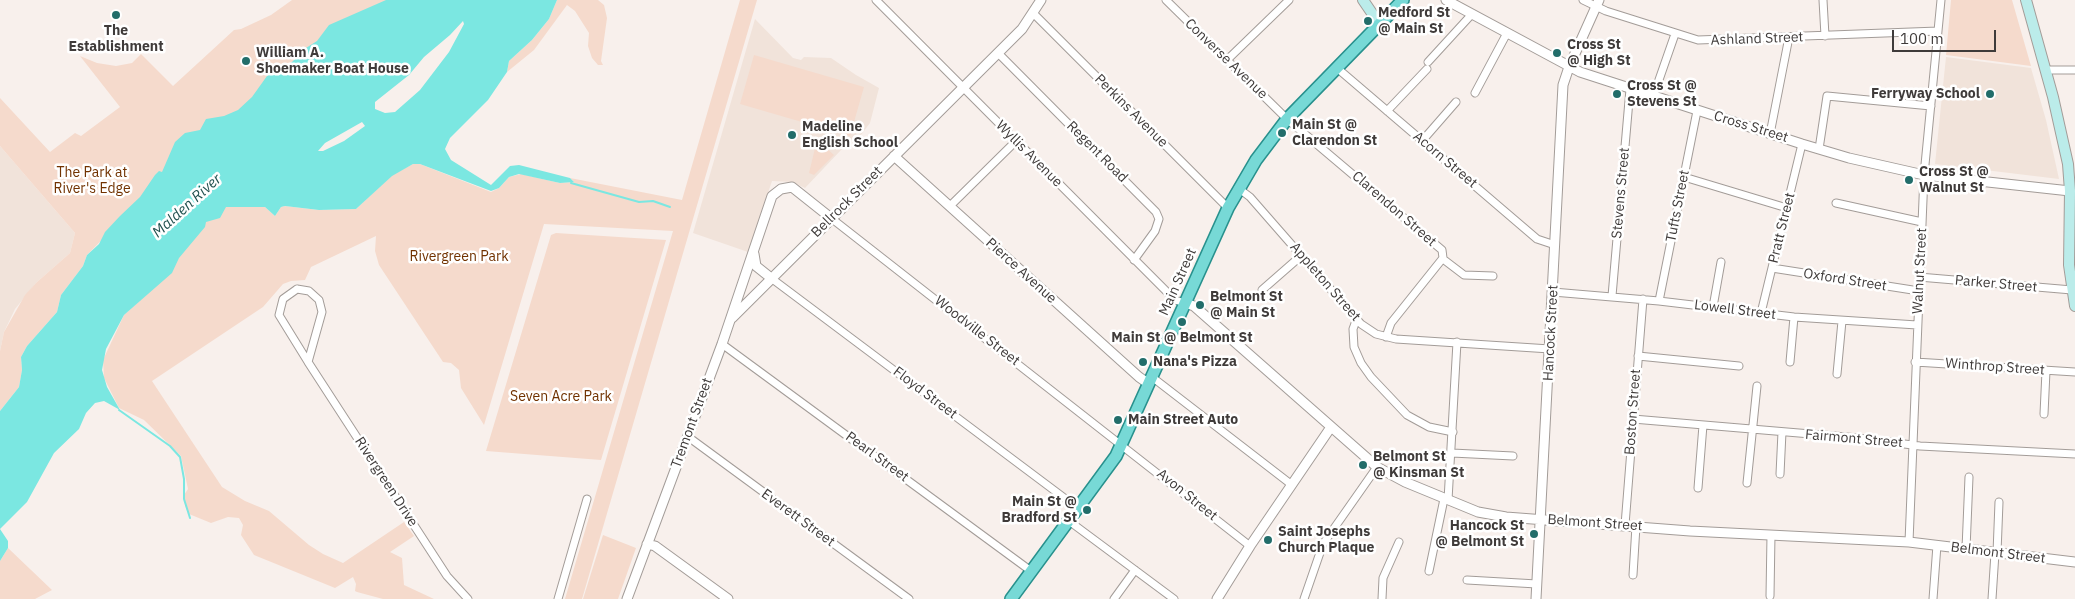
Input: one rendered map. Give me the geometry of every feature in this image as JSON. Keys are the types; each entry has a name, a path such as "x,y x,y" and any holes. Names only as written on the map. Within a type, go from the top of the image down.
{"main road":[{"path":"1363,0 1380,25"},
{"name":"Main Street","path":"1011,599 1079,509 1123,444 1228,208 1256,160 1287,119 1403,0"},
{"path":"2026,0 2062,138 2073,191 2073,283 2075,306"}],"street":[{"name":"Wyllis Avenue","path":"876,0 965,86 1016,141 1174,300 1185,303"},
{"name":"Bellrock Street","path":"729,322 735,313 1022,29 1034,14 1041,0"},
{"path":"1227,60 1289,0"},
{"name":"Cross Street","path":"1446,0 1569,67 1653,97 1802,144 1924,174 2073,191"},
{"name":"Ashland Street","path":"1583,0 1598,3 1676,34 1703,41 1938,31"},
{"path":"1823,0 1824,36"},
{"name":"Walnut Street","path":"1908,542 1924,174 1941,0"},
{"name":"Converse Avenue","path":"1171,2 1287,119"},
{"name":"Hancock Street","path":"1536,599 1542,519 1564,85 1569,67 1598,3"},
{"name":"Perkins Avenue","path":"1034,14 1228,208"},
{"path":"1387,111 1472,14"},
{"path":"1475,93 1507,33"},
{"path":"1653,97 1676,34"},
{"path":"1770,134 1790,38"},
{"name":"Regent Road","path":"998,53 1156,212 1159,220 1155,231 1134,260"},
{"name":"Acorn Street","path":"1337,68 1537,239 1555,246"},
{"path":"2045,70 2075,70"},
{"name":"Stevens Street","path":"1612,296 1630,89"},
{"path":"1819,149 1827,96 1931,106"},
{"path":"1422,141 1456,102"},
{"name":"Tufts Street","path":"1659,301 1697,111"},
{"name":"Clarendon Street","path":"1287,119 1443,253 1443,259 1391,323 1386,337"},
{"path":"950,206 1016,141"},
{"name":"Pratt Street","path":"1761,313 1802,144"},
{"name":"Pierce Avenue","path":"894,156 1139,377 1151,381"},
{"path":"1684,177 1787,208"},
{"name":"Tremont Street","path":"628,599 722,344 772,196 785,187 798,191 831,218"},
{"name":"Appleton Street","path":"1238,188 1250,197 1357,318 1371,331 1386,337 1550,349"},
{"path":"1836,203 1922,222"},
{"name":"Woodville Street","path":"831,218 1123,444"},
{"path":"755,246 754,258 756,266 771,278"},
{"path":"1262,290 1302,255"},
{"path":"1443,259 1464,275 1493,276"},
{"path":"1712,308 1721,262"},
{"name":"Oxford Street","path":"1772,268 1919,291"},
{"name":"Parker Street","path":"1919,277 2073,283"},
{"name":"Floyd Street","path":"771,278 1079,509"},
{"name":"Rivergreen Drive","path":"308,362 322,312 318,300 309,291 297,289 283,299 279,315 308,362 447,576 468,599"},
{"name":"Lowell Street","path":"1554,292 1643,299 1794,317 1917,325"},
{"name":"Boston Street","path":"1625,525 1643,299"},
{"name":"Belmont Street","path":"1185,303 1195,307 1377,467 1446,499 1488,515 1771,535 1908,542 2075,562"},
{"path":"1790,362 1794,317"},
{"path":"1357,318 1353,329 1354,347 1361,363 1371,377 1406,415 1429,427 1453,432"},
{"path":"1837,374 1842,321"},
{"path":"1428,571 1446,499 1452,453 1457,342"},
{"name":"Pearl Street","path":"722,344 1031,571"},
{"path":"1638,356 1739,366"},
{"name":"Winthrop Street","path":"1915,362 2075,372"},
{"path":"2044,414 2046,370"},
{"path":"1151,381 1292,485"},
{"path":"1747,483 1757,386"},
{"name":"Fairmont Street","path":"1633,419 1970,450 2075,454"},
{"path":"1698,488 1703,425"},
{"path":"1218,599 1250,546 1331,428"},
{"path":"1780,474 1782,432"},
{"name":"Everett Street","path":"687,436 909,599"},
{"name":"Avon Street","path":"1123,444 1250,546"},
{"path":"1452,453 1513,456"},
{"path":"1304,599 1324,544 1377,467"},
{"path":"1966,549 1969,477"},
{"path":"558,599 587,499"},
{"path":"1992,599 1998,502"},
{"path":"1069,521 1174,599"},
{"path":"1632,575 1636,526"},
{"path":"1770,596 1771,535"},
{"path":"1382,599 1384,578 1399,542"},
{"path":"647,544 655,546 728,599"},
{"path":"1933,599 1936,546"},
{"path":"1114,599 1135,570"},
{"path":"1467,580 1537,584"}],"shaded area":[{"name":"Madeline English School","path":"755,19 793,58 801,60 804,57 831,58 879,88 870,123 852,147 841,150 805,188 792,182 772,181 748,252 693,233"},
{"name":"Ferryway School","path":"1946,57 2031,68 2046,120 2059,179 1935,164"},
{"path":"0,146 75,233 70,253 37,282 15,309 4,332 0,351"}],"green space":[{"name":"The Park at River's Edge","path":"292,0 391,0 319,43 239,112 201,132 142,199 87,255 83,266 61,295 57,312 27,346 21,357 22,370 19,387 0,411 0,351 4,332 25,295 70,253 75,233 0,146 0,98 50,152 75,133 81,136 120,107 80,56 97,63 116,66 132,63 141,54 173,86 234,30 241,29 271,15"},
{"path":"557,0 598,0 604,5 607,18 601,61 603,65 598,65 592,58 588,46 589,33 575,11 567,5 534,50 507,72 509,61 532,40 549,19"},
{"name":"Rivergreen Park","path":"740,0 757,0 582,599 565,599 673,231 544,224 484,425 461,388 459,370 451,363 443,362 379,265 375,251 376,236 311,267 305,280 291,281 283,284 263,307 152,381 222,487 245,501 269,511 309,545 323,554 343,563 404,522 414,536 390,552 402,558 404,585 434,599 383,599 357,592 355,591 356,584 353,577 335,588 254,555 241,535 243,525 239,518 228,517 211,523 189,514 185,506 184,495 188,489 181,456 144,420 119,408 104,378 103,360 124,315 165,277 189,240 197,234 205,221 222,205 265,207 275,216 281,207 285,206 319,210 356,209 392,175 413,164 420,164 491,192 499,188 509,177 521,174 560,183 574,182 570,178 682,200"},
{"path":"1951,0 2012,0 2031,66 1946,55"},
{"path":"754,55 864,87 850,136 740,104"},
{"path":"817,140 834,155 814,175 809,173"},
{"name":"Seven Acre Park","path":"556,233 666,240 601,460 486,451 551,235"},
{"path":"603,535 636,548 618,599 583,599"},
{"path":"8,548 52,590 35,599 0,599 0,561"}],"water":[{"name":"Malden River","path":"386,0 557,0 549,19 532,40 509,61 507,72 488,100 450,138 445,149 451,160 491,185 510,166 519,165 570,178 574,182 560,183 519,174 509,177 499,188 491,191 420,164 413,164 392,176 356,209 319,210 285,206 281,207 275,216 265,207 226,207 220,218 206,222 205,227 179,258 172,273 124,315 106,349 102,370 107,387 120,410 104,401 95,403 86,413 79,429 54,453 27,502 0,529 0,411 19,387 22,370 21,357 27,346 57,312 61,295 83,266 87,255 99,244 105,232 140,197 155,175 159,171 162,172 175,142 185,133 200,130 206,119 224,116 238,110 252,97 267,76 292,62 306,48 317,41 329,25","holes":["463,21 464,24 449,52 420,90 395,112 385,113 375,109 375,102 409,75 424,57","362,122 365,126 344,141 323,151 318,151 325,143"]},
{"path":"0,529 8,541 8,548 0,561"}],"waterway":[{"path":"571,183 639,202 653,201 670,207"},
{"path":"119,410 170,446 180,457 184,479 184,499 190,518"}],"place":[{"name":"The Establishment","path":"116,15"},
{"name":"Medford St @ Main St","path":"1368,21"},
{"name":"Cross St @ High St","path":"1557,53"},
{"name":"William A. Shoemaker Boat House","path":"246,61"},
{"name":"Cross St @ Stevens St","path":"1617,94"},
{"name":"Ferryway School","path":"1990,94"},
{"name":"Main St @ Clarendon St","path":"1282,133"},
{"name":"Madeline English School","path":"792,135"},
{"name":"Cross St @ Walnut St","path":"1909,180"},
{"name":"Belmont St @ Main St","path":"1200,305"},
{"name":"Main St @ Belmont St","path":"1182,322"},
{"name":"Nana's Pizza","path":"1143,362"},
{"name":"Main Street Auto","path":"1118,420"},
{"name":"Belmont St @ Kinsman St","path":"1363,465"},
{"name":"Main St @ Bradford St","path":"1087,510"},
{"name":"Hancock St @ Belmont St","path":"1534,534"},
{"name":"Saint Josephs Church Plaque","path":"1268,540"}]}
